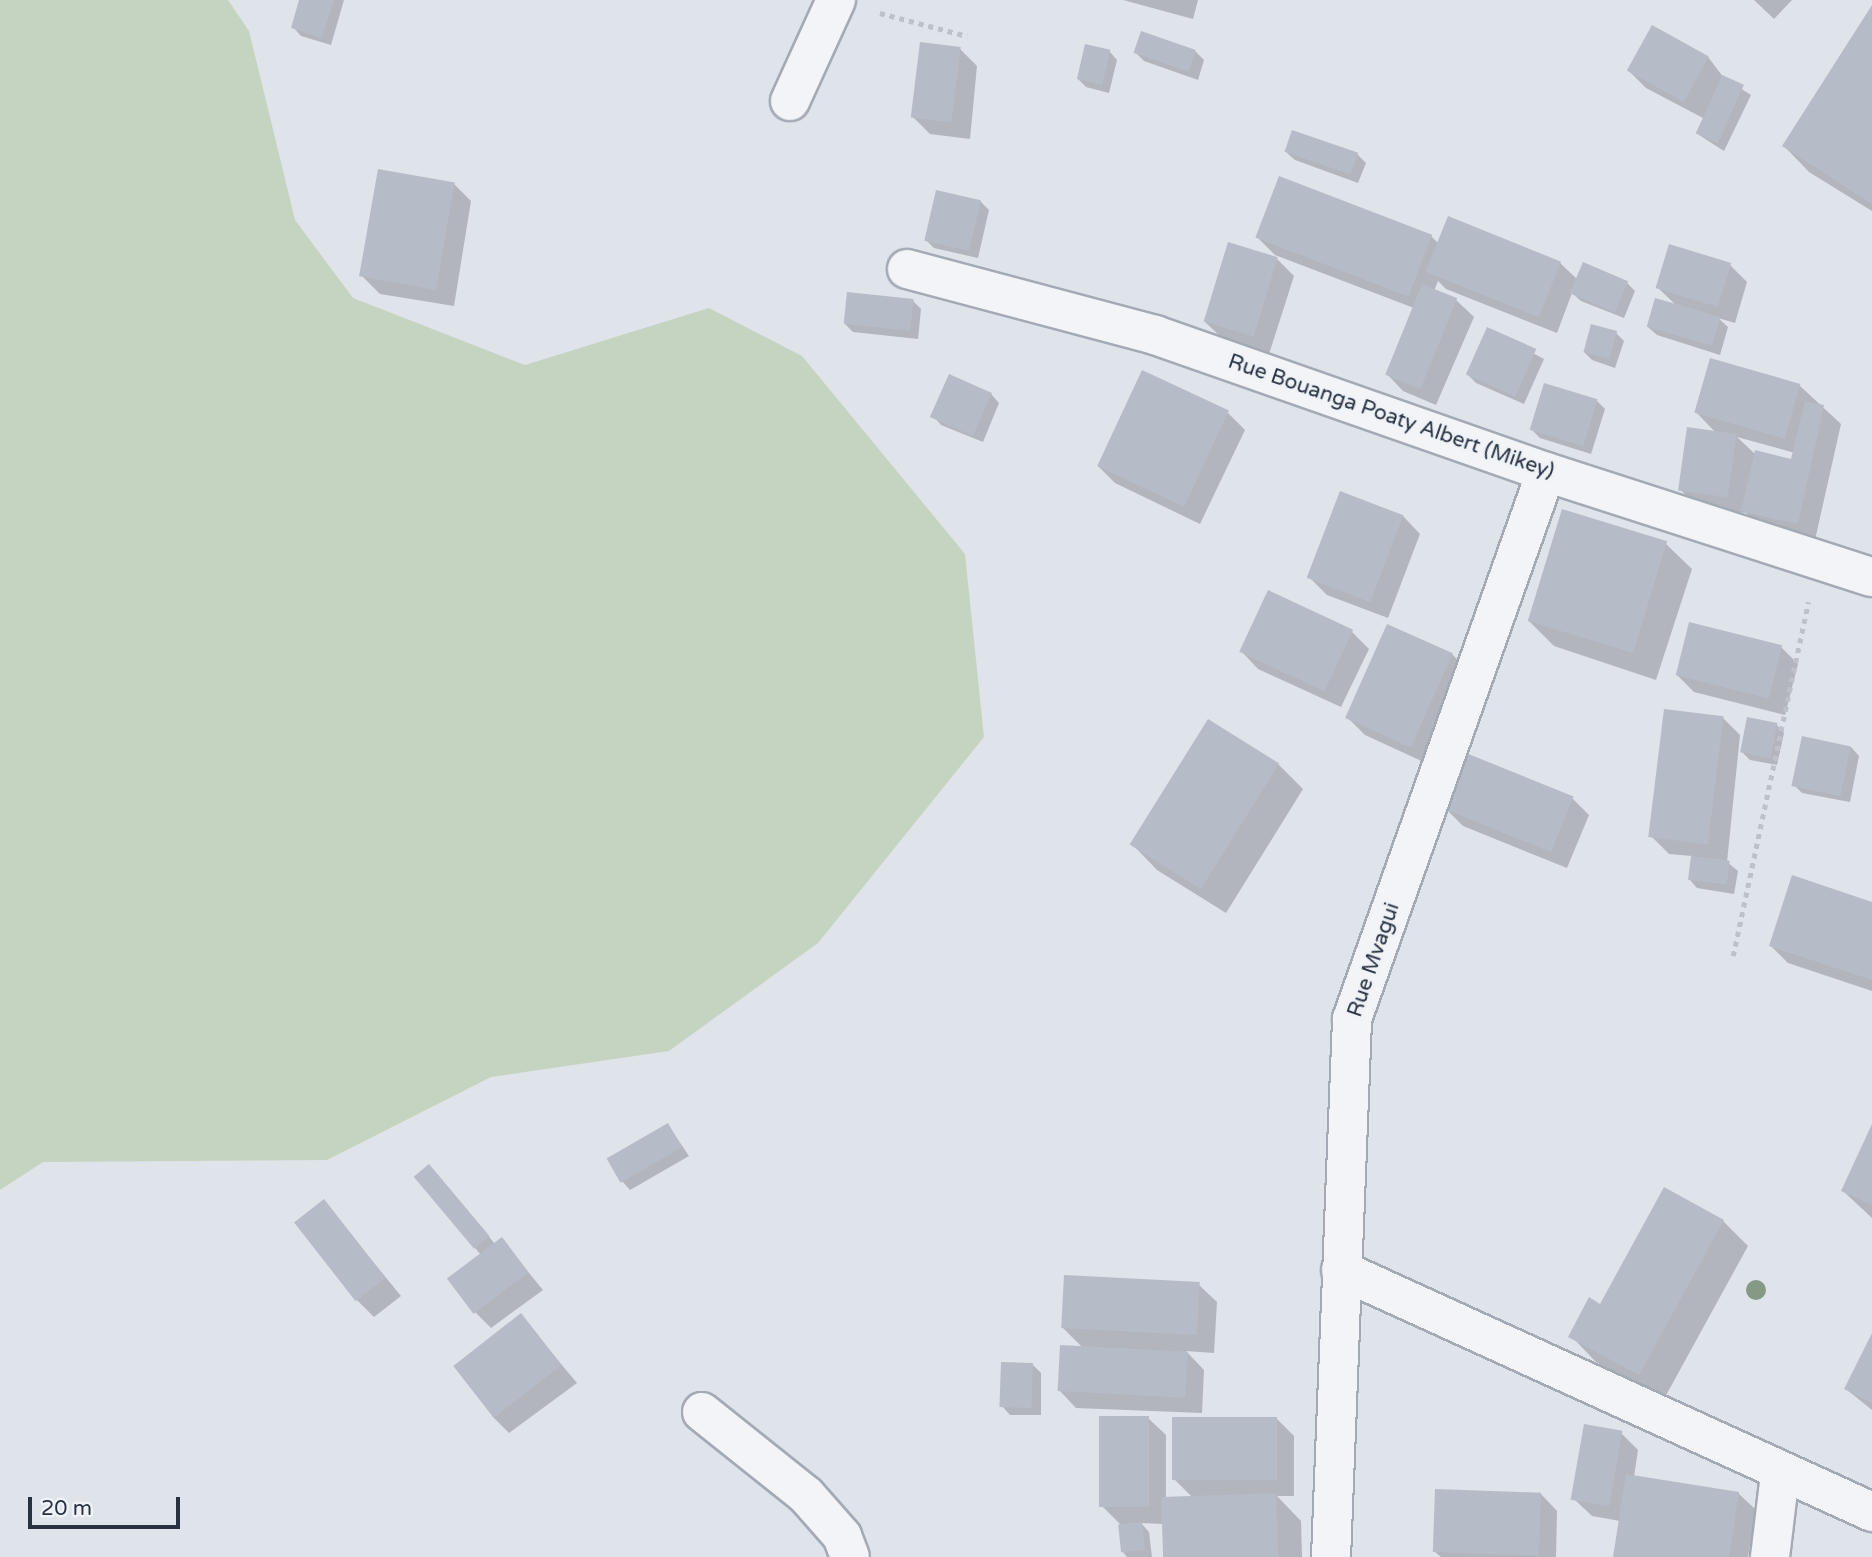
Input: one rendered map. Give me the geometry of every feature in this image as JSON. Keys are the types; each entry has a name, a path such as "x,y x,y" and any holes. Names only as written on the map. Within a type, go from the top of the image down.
{"street":[{"path":"790,101 836,0"},
{"name":"Rue Bouanga Poaty Albert (Mikey)","path":"907,269 1156,335 1546,472 1872,578"},
{"name":"Rue Mvagui","path":"1331,1557 1352,1019 1546,472"},
{"path":"1341,1270 1780,1474 1872,1512"},
{"path":"702,1412 806,1495 842,1536 850,1557"},
{"path":"1770,1557 1780,1474"}],"path":[{"path":"836,0 967,36"},
{"path":"1733,956 1817,560"}],"green space":[{"path":"0,0 228,0 249,31 295,220 353,298 525,365 709,308 802,356 965,554 984,737 818,943 669,1051 491,1077 327,1160 43,1162 0,1190"}],"building":[{"path":"299,0 334,0 322,38 291,28"},
{"path":"1872,5 1872,204 1782,146"},
{"path":"1652,25 1709,57 1684,102 1627,70"},
{"path":"1141,31 1196,50 1188,72 1134,53"},
{"path":"920,42 961,47 951,122 911,117"},
{"path":"1085,44 1110,50 1102,85 1077,79"},
{"path":"1722,75 1744,85 1718,143 1696,133"},
{"path":"1292,130 1358,153 1351,175 1285,152"},
{"path":"378,169 455,183 436,290 359,276"},
{"path":"1279,176 1432,235 1408,296 1255,238"},
{"path":"936,190 981,200 969,251 924,241"},
{"path":"1448,216 1561,262 1539,317 1426,272"},
{"path":"1228,242 1278,257 1253,337 1204,321"},
{"path":"1669,244 1731,263 1718,307 1656,288"},
{"path":"1583,262 1628,281 1615,312 1570,293"},
{"path":"1422,284 1457,298 1421,389 1385,375"},
{"path":"847,292 914,299 910,331 844,324"},
{"path":"1655,298 1720,317 1712,346 1647,327"},
{"path":"1591,324 1617,331 1610,359 1583,352"},
{"path":"1487,327 1536,349 1515,396 1466,375"},
{"path":"1710,358 1800,384 1785,439 1694,413"},
{"path":"1142,370 1229,411 1184,507 1097,466"},
{"path":"949,374 992,393 973,436 930,417"},
{"path":"1544,383 1598,399 1583,446 1530,430"},
{"path":"1805,401 1824,405 1798,524 1741,511 1755,450 1791,459"},
{"path":"1687,427 1737,434 1728,497 1678,490"},
{"path":"1340,491 1403,515 1370,602 1307,578"},
{"path":"1562,509 1667,541 1633,653 1528,621"},
{"path":"1268,590 1353,630 1324,691 1239,652"},
{"path":"1689,622 1782,645 1769,699 1676,675"},
{"path":"1387,624 1453,653 1411,747 1345,718"},
{"path":"1664,709 1724,716 1708,844 1648,837"},
{"path":"1747,717 1777,723 1771,758 1740,752"},
{"path":"1208,719 1279,764 1201,889 1130,845"},
{"path":"1802,736 1851,746 1840,796 1791,786"},
{"path":"1466,753 1574,796 1551,852 1444,809"},
{"path":"1691,856 1730,861 1727,885 1688,880"},
{"path":"1792,875 1872,902 1872,980 1769,946"},
{"path":"668,1123 682,1147 621,1183 607,1158"},
{"path":"1872,1124 1872,1205 1841,1191"},
{"path":"429,1164 489,1236 474,1249 414,1177"},
{"path":"1664,1187 1724,1220 1639,1375 1568,1337 1589,1297 1600,1304"},
{"path":"324,1199 386,1278 356,1301 294,1222"},
{"path":"502,1237 528,1272 473,1314 447,1279"},
{"path":"1064,1275 1200,1282 1197,1335 1061,1328"},
{"path":"521,1313 562,1365 494,1418 453,1366"},
{"path":"1872,1333 1872,1403 1844,1389"},
{"path":"1060,1345 1188,1352 1185,1398 1058,1391"},
{"path":"1001,1362 1033,1363 1031,1408 999,1407"},
{"path":"1099,1416 1149,1416 1149,1507 1099,1507"},
{"path":"1172,1417 1277,1417 1277,1480 1172,1480"},
{"path":"1584,1424 1622,1431 1609,1507 1571,1500"},
{"path":"1626,1474 1739,1492 1729,1557 1613,1557"},
{"path":"1435,1489 1541,1493 1539,1556 1433,1552"},
{"path":"1276,1493 1278,1557 1163,1557 1161,1497"},
{"path":"1142,1522 1145,1550 1121,1552 1118,1525"}]}
